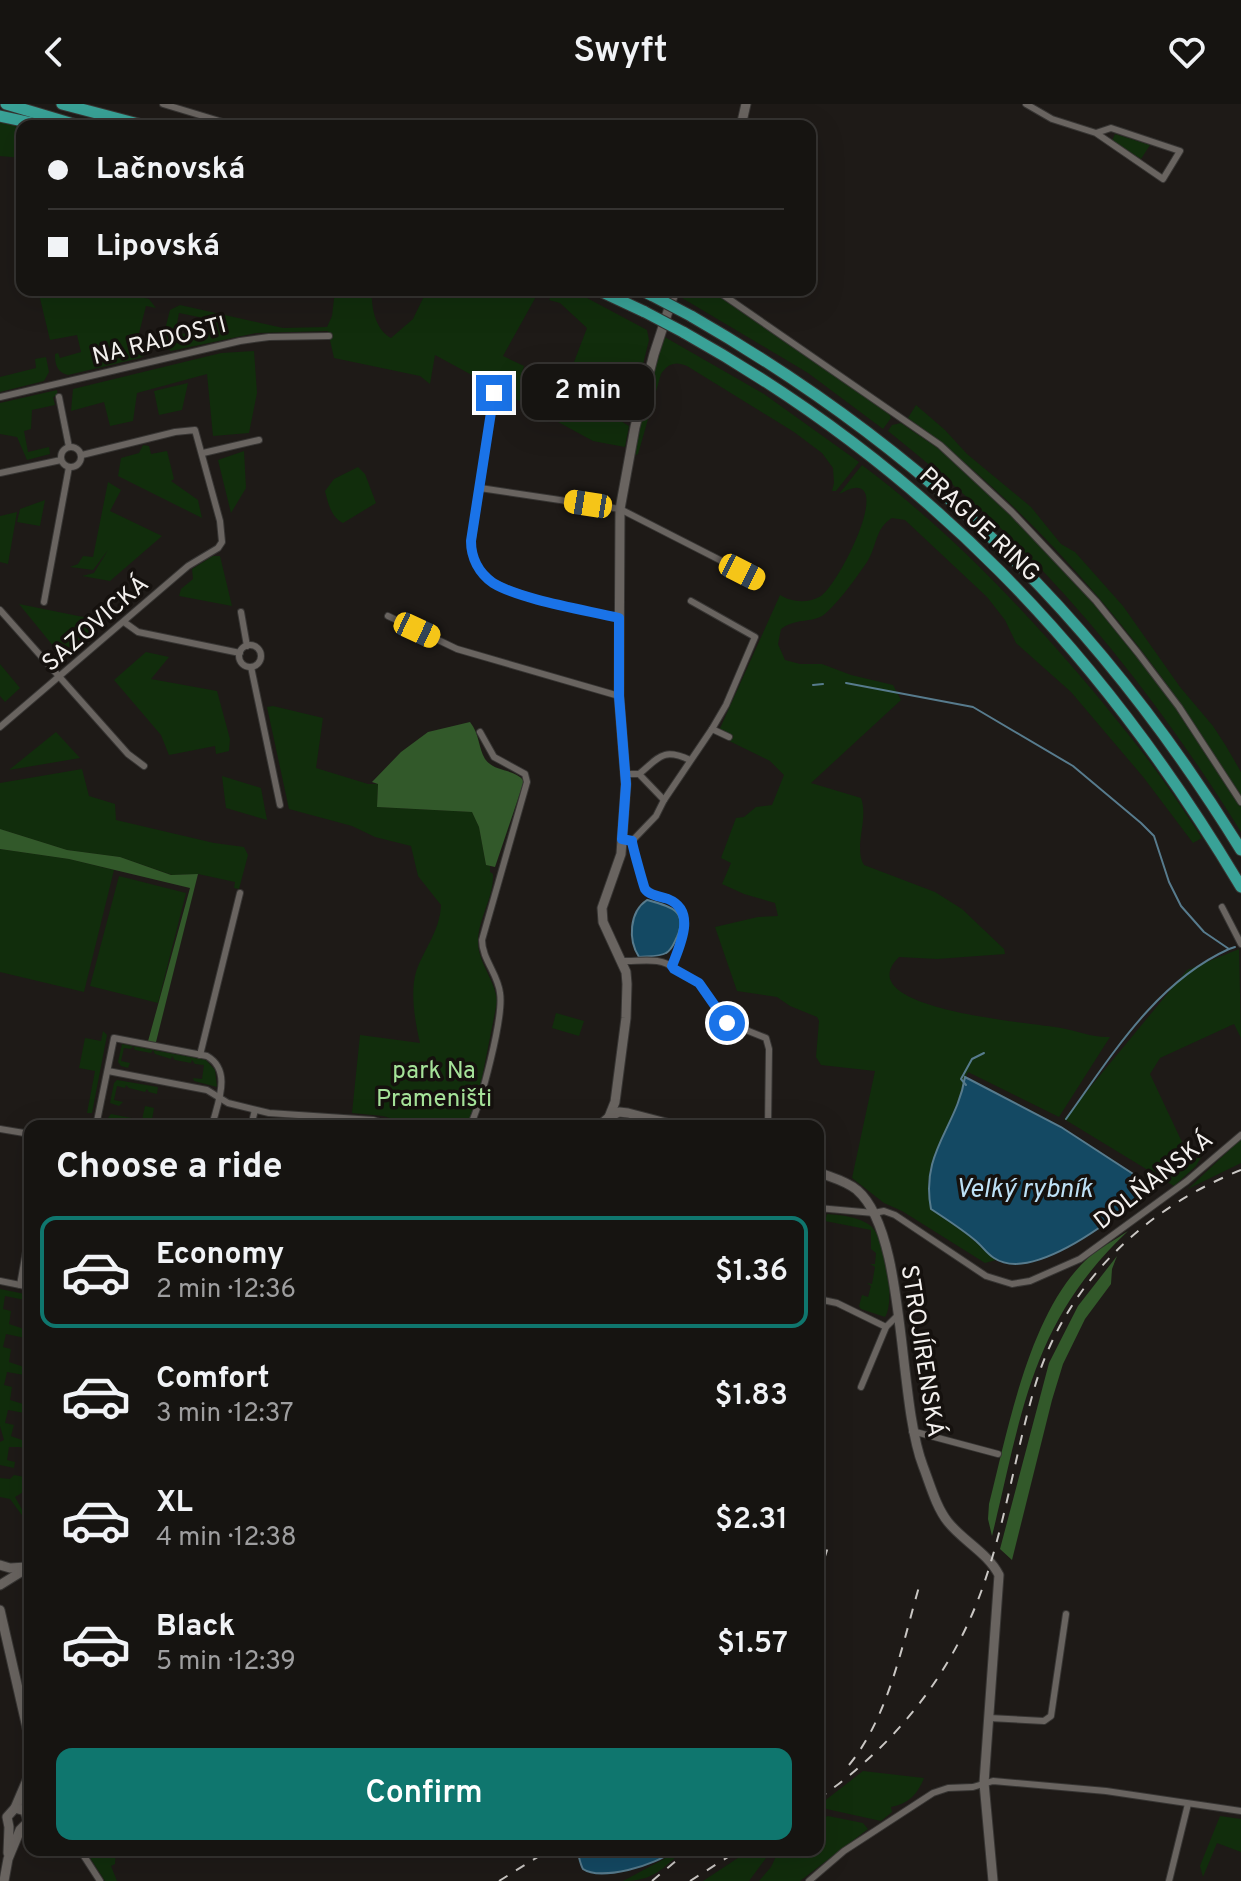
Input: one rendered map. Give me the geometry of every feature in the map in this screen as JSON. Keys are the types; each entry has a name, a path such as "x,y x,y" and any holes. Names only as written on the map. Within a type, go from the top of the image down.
{"highway":[{"path":"6,104 60,120"},
{"path":"62,104 122,120"},
{"path":"82,104 114,118"},
{"name":"PRAGUE RING","path":"611,296 683,332 759,377 850,440 991,560 1083,660 1165,767 1241,887"},
{"name":"PRAGUE RING","path":"653,296 786,372 862,426 899,454 1020,563 1095,645 1163,732 1241,850"}],"street":[{"path":"163,104 216,120"},
{"path":"1026,104 1052,119 1096,133 1163,179 1180,151 1111,128 1096,133"},
{"path":"609,1120 618,1087 627,984 622,961 603,922 602,908 627,840 626,774 619,696 620,509 635,427 673,296"},
{"path":"725,296 940,445 1012,512 1121,632 1179,707 1241,802"},
{"name":"NA RADOSTI","path":"0,397 240,341 329,336"},
{"path":"495,389 471,545 474,560 482,573 494,583 509,589 619,618"},
{"path":"59,397 69,447"},
{"path":"82,455 192,429 198,433 203,453 259,440"},
{"path":"61,460 63,450 69,447 78,449 82,455"},
{"name":"SAZOVICKÁ","path":"0,727 188,566 221,545 222,536 203,453"},
{"path":"69,467 79,464 82,455"},
{"path":"61,460 69,467"},
{"path":"0,473 61,460"},
{"path":"44,602 69,467"},
{"path":"480,488 620,509 759,580"},
{"path":"627,840 656,816 712,729 726,705 755,637 691,601"},
{"path":"0,610 128,754 144,766"},
{"path":"241,612 247,646"},
{"path":"388,616 457,649 619,696"},
{"path":"124,622 138,632 240,653"},
{"path":"240,653 247,646 253,646 260,652 259,661 251,667"},
{"path":"240,653 241,662 251,667"},
{"path":"251,667 280,805"},
{"path":"712,729 729,737"},
{"path":"472,1120 488,1069 501,997 482,940 527,782 524,773 494,757 480,732"},
{"path":"626,774 639,774 659,755 672,753 690,760"},
{"path":"639,774 664,800"},
{"path":"627,840 641,867 647,892 673,901 684,917 684,936 672,966"},
{"path":"200,1055 240,893"},
{"path":"1222,907 1241,944"},
{"path":"622,961 662,961 672,966 699,983 726,1022 762,1036 768,1042 768,1120"},
{"path":"97,1120 114,1038 213,1059 221,1069 213,1120"},
{"path":"108,1071 207,1090 228,1103 255,1110 373,1120"},
{"path":"252,1120 255,1110"},
{"path":"610,1120 619,1112 655,1120"},
{"path":"0,1129 24,1133"},
{"name":"DOLŇANSKÁ","path":"824,1209 874,1213 884,1211 895,1215 994,1280 1012,1284 1030,1281 1080,1259 1187,1181 1241,1135"},
{"name":"STROJÍRENSKÁ","path":"824,1175 858,1190 874,1213 888,1250 912,1431 922,1464 947,1521 990,1562 999,1575 984,1783 993,1881"},
{"path":"20,1285 24,1263"},
{"path":"0,1281 24,1286"},
{"path":"824,1300 837,1303 886,1327"},
{"path":"861,1387 886,1327 897,1316"},
{"path":"912,1431 998,1454"},
{"path":"0,1565 24,1568"},
{"path":"0,1585 24,1569"},
{"path":"0,1610 24,1715"},
{"path":"989,1718 1044,1721 1051,1716 1066,1614"},
{"path":"809,1881 844,1851 933,1793 948,1788 973,1787 993,1781 1106,1791 1241,1811"},
{"path":"1169,1881 1188,1804"},
{"path":"4,1881 8,1859 21,1827 7,1817 24,1812"},
{"path":"84,1856 100,1881"}],"green space":[{"path":"0,122 16,126 16,157 0,156"},
{"path":"1115,134 1150,145 1141,159 1112,141"},
{"path":"39,296 136,296 149,299 156,308 146,306 137,341 150,345 140,358 68,375 59,370 55,354 58,353 60,358 81,352 77,335 50,340"},
{"path":"334,296 372,296 375,317 381,329 391,338 413,319 424,296 536,296 503,356 524,366 522,373 564,387 629,426 625,447 593,441 435,355 430,384 420,376 334,358 328,331 256,333 171,351 161,345 170,310 180,305 283,328 327,327","holes":["179,313 213,320 211,329 175,335"]},
{"path":"545,296 583,296 647,330 649,340 629,421 566,383 587,328 560,303"},
{"path":"679,296 719,296 888,412 891,418 883,429 808,373"},
{"path":"663,336 764,394 859,462 836,491 832,491 833,468 822,453 794,432 687,366 676,363 666,367 661,374 638,454 633,456"},
{"path":"254,351 257,393 249,433 213,436 207,374 137,393 133,421 110,426 104,402 71,411 73,389 221,353"},
{"path":"46,357 49,372 44,381 0,392 0,377 36,368 35,359"},
{"path":"188,383 182,410 159,415 154,391"},
{"path":"57,390 58,396 53,397 55,405 32,410 31,429 24,431 28,452 49,447 50,454 27,460 17,437 0,434 0,403"},
{"path":"916,405 967,454 1031,507 1061,544 1075,552 1123,606 1226,746 1241,772 1241,796 1174,694 1116,618 1018,511 908,418"},
{"path":"901,423 942,451 1039,542 1091,598 1181,713 1218,769 1241,806 1241,832 1152,701 1086,619 1015,542 888,431 892,425"},
{"path":"143,445 149,446 151,454 167,451 174,479 171,481 198,500 202,518 118,476 121,458 139,453"},
{"path":"244,451 246,488 231,513 218,460"},
{"path":"862,465 937,527 1044,635 1139,748 1202,838 1193,843 1144,778 1071,692 1016,643 1005,620 987,597 905,520 892,518 886,522 867,562 827,612 781,629 778,644 785,660 822,664 893,685 901,700 811,783 861,798 860,850 864,865 935,892 962,909 1004,949 1005,954 937,959 899,957 890,975 898,990 920,1001 951,1010 1110,1037 1059,1117 968,1072 933,1159 929,1194 931,1209 963,1231 996,1260 985,1263 884,1203 852,1178 875,1071 821,1065 816,1057 817,1017 777,997 737,991 715,927 758,917 778,916 775,903 722,884 731,863 721,858 736,818 744,817 756,807 772,805 784,775 770,761 717,735 780,595 800,601 821,596 845,562 861,527 866,498 863,490 857,488 839,494"},
{"path":"358,467 365,474 376,503 343,523 333,513 325,491 334,479"},
{"path":"108,482 121,490 110,511 162,536 110,581 82,576 94,573 108,550 93,570 70,567 78,564 83,556 93,557"},
{"path":"45,500 40,526 17,522 20,509"},
{"path":"17,512 8,564 0,562 0,516"},
{"path":"213,556 220,556 232,606 179,596 181,589 193,579 192,569"},
{"path":"19,604 103,621 63,658"},
{"path":"146,652 169,657 151,679 217,691 230,739 229,751 216,754 215,746 169,755 161,735 114,680"},
{"path":"0,664 20,688 5,702 0,696"},
{"name":"park Na Prameništi","path":"267,707 323,718 316,768 368,784 378,784 377,807 472,812 479,827 486,865 490,866 493,874 478,942 497,1002 479,1093 469,1120 397,1120 352,1113 360,1035 420,1043 414,1008 414,980 438,923 441,905 418,876 411,846 289,809"},
{"path":"470,722 485,759 494,767 515,774 524,781 495,867 486,865 479,827 472,812 377,807 378,784 372,782 401,752 428,732"},
{"path":"56,732 80,758 9,770"},
{"path":"82,769 89,796 115,804 116,820 244,847 248,855 239,889 234,888 235,882 198,874 172,875 120,857 67,850 0,829 0,783"},
{"path":"222,776 261,788 267,820 226,808"},
{"path":"0,829 67,850 120,857 171,875 198,874 155,1046 147,1045 190,888 69,859 0,849"},
{"path":"0,849 69,859 114,870 84,992 0,972"},
{"path":"119,876 186,893 158,1003 90,986"},
{"path":"1239,949 1241,1038 1234,1024 1160,1058 1150,1074 1189,1157 1193,1161 1203,1154 1196,1166 1174,1186 1064,1119 1187,970"},
{"path":"556,1013 584,1021 579,1036 552,1028"},
{"path":"103,1031 107,1035 92,1113 87,1113 95,1071 79,1068 85,1038 101,1041"},
{"path":"122,1044 133,1046 131,1049 124,1048 121,1061 130,1063 128,1068 118,1062"},
{"path":"133,1046 206,1060 215,1070 217,1087 194,1081 193,1078 202,1079 204,1065 195,1064 192,1060 191,1063 175,1060 172,1056 171,1059 155,1054 153,1050 151,1053 135,1050"},
{"path":"117,1080 158,1087 157,1094 147,1089 145,1092 126,1085 125,1088 117,1086 114,1100 123,1102 119,1106 110,1103"},
{"path":"145,1106 154,1108 152,1120 142,1120"},
{"path":"111,1114 142,1120 107,1120"},
{"path":"1241,1139 1241,1163 1188,1189"},
{"path":"827,1214 861,1220 877,1234 889,1286 885,1317 859,1306 862,1295 868,1297 871,1286 867,1283 872,1284 875,1267 870,1264 875,1264 876,1253 871,1249 871,1230 825,1221"},
{"path":"1128,1231 1096,1265 1070,1300 1050,1335 1023,1410 992,1536 989,1504 1013,1408 1036,1341 1067,1282 1087,1259"},
{"path":"1117,1256 1111,1284 1085,1319 1063,1364 1012,1560 1000,1549 1049,1363 1078,1306"},
{"path":"0,1289 24,1294 24,1300 5,1296 3,1309 11,1311 9,1324 24,1329 24,1338 6,1334 3,1347 11,1349 9,1362 24,1367 24,1375 7,1372 4,1385 12,1387 10,1400 24,1404 24,1413 8,1410 5,1423 14,1425 11,1436 24,1441 24,1448 9,1447 7,1460 15,1462 14,1468 0,1465 0,1442 4,1440 0,1426"},
{"path":"14,1475 24,1477 24,1492 15,1497 24,1518 10,1499 0,1497 0,1478 10,1479"},
{"path":"863,1771 924,1778 912,1797 891,1807 892,1812 881,1821 824,1808 824,1801"},
{"path":"1220,1816 1241,1819 1241,1852 1217,1843 1203,1877 1200,1866"},
{"path":"824,1818 863,1823 868,1829 800,1881 759,1881 776,1856 824,1856"},
{"path":"89,1856 116,1856 115,1864 111,1866 117,1881 105,1881"},
{"path":"677,1856 657,1873 642,1879 623,1881 664,1859"},
{"path":"741,1856 768,1856 749,1881 703,1881"}],"water":[{"path":"647,900 675,911 679,915 680,928 668,952 639,957 633,943 632,927 637,912"},
{"name":"Velký rybník","path":"965,1077 1061,1127 1147,1183 1145,1194 1094,1231 1051,1255 1010,1264 994,1258 971,1237 931,1209 929,1189 935,1155 955,1111"},
{"path":"579,1856 666,1856 628,1870 602,1873 583,1869"}],"waterway":[{"path":"846,683 973,707 1073,766 1154,836 1169,882 1181,906 1204,932 1229,949 1235,947"},
{"path":"813,685 823,684"},
{"path":"1066,1119 1137,1022 1157,1000 1179,980 1229,949"},
{"path":"966,1085 961,1079 972,1059 984,1053"}],"railway":[{"path":"824,1795 894,1734 916,1708 953,1653 981,1592 1035,1386 1048,1349 1066,1315 1112,1255 1141,1229 1205,1186 1241,1170"},
{"path":"824,1560 830,1541"},
{"path":"849,1765 863,1745 885,1700 921,1580"},
{"path":"499,1881 539,1856"},
{"path":"652,1881 682,1856"},
{"path":"690,1881 730,1856"}],"route":[{"path":"494,393 471,541 474,560 482,573 505,588 619,618 619,696 626,774 622,839 632,841 647,892 673,901 684,917 684,936 672,966 699,983 727,1023"}]}
